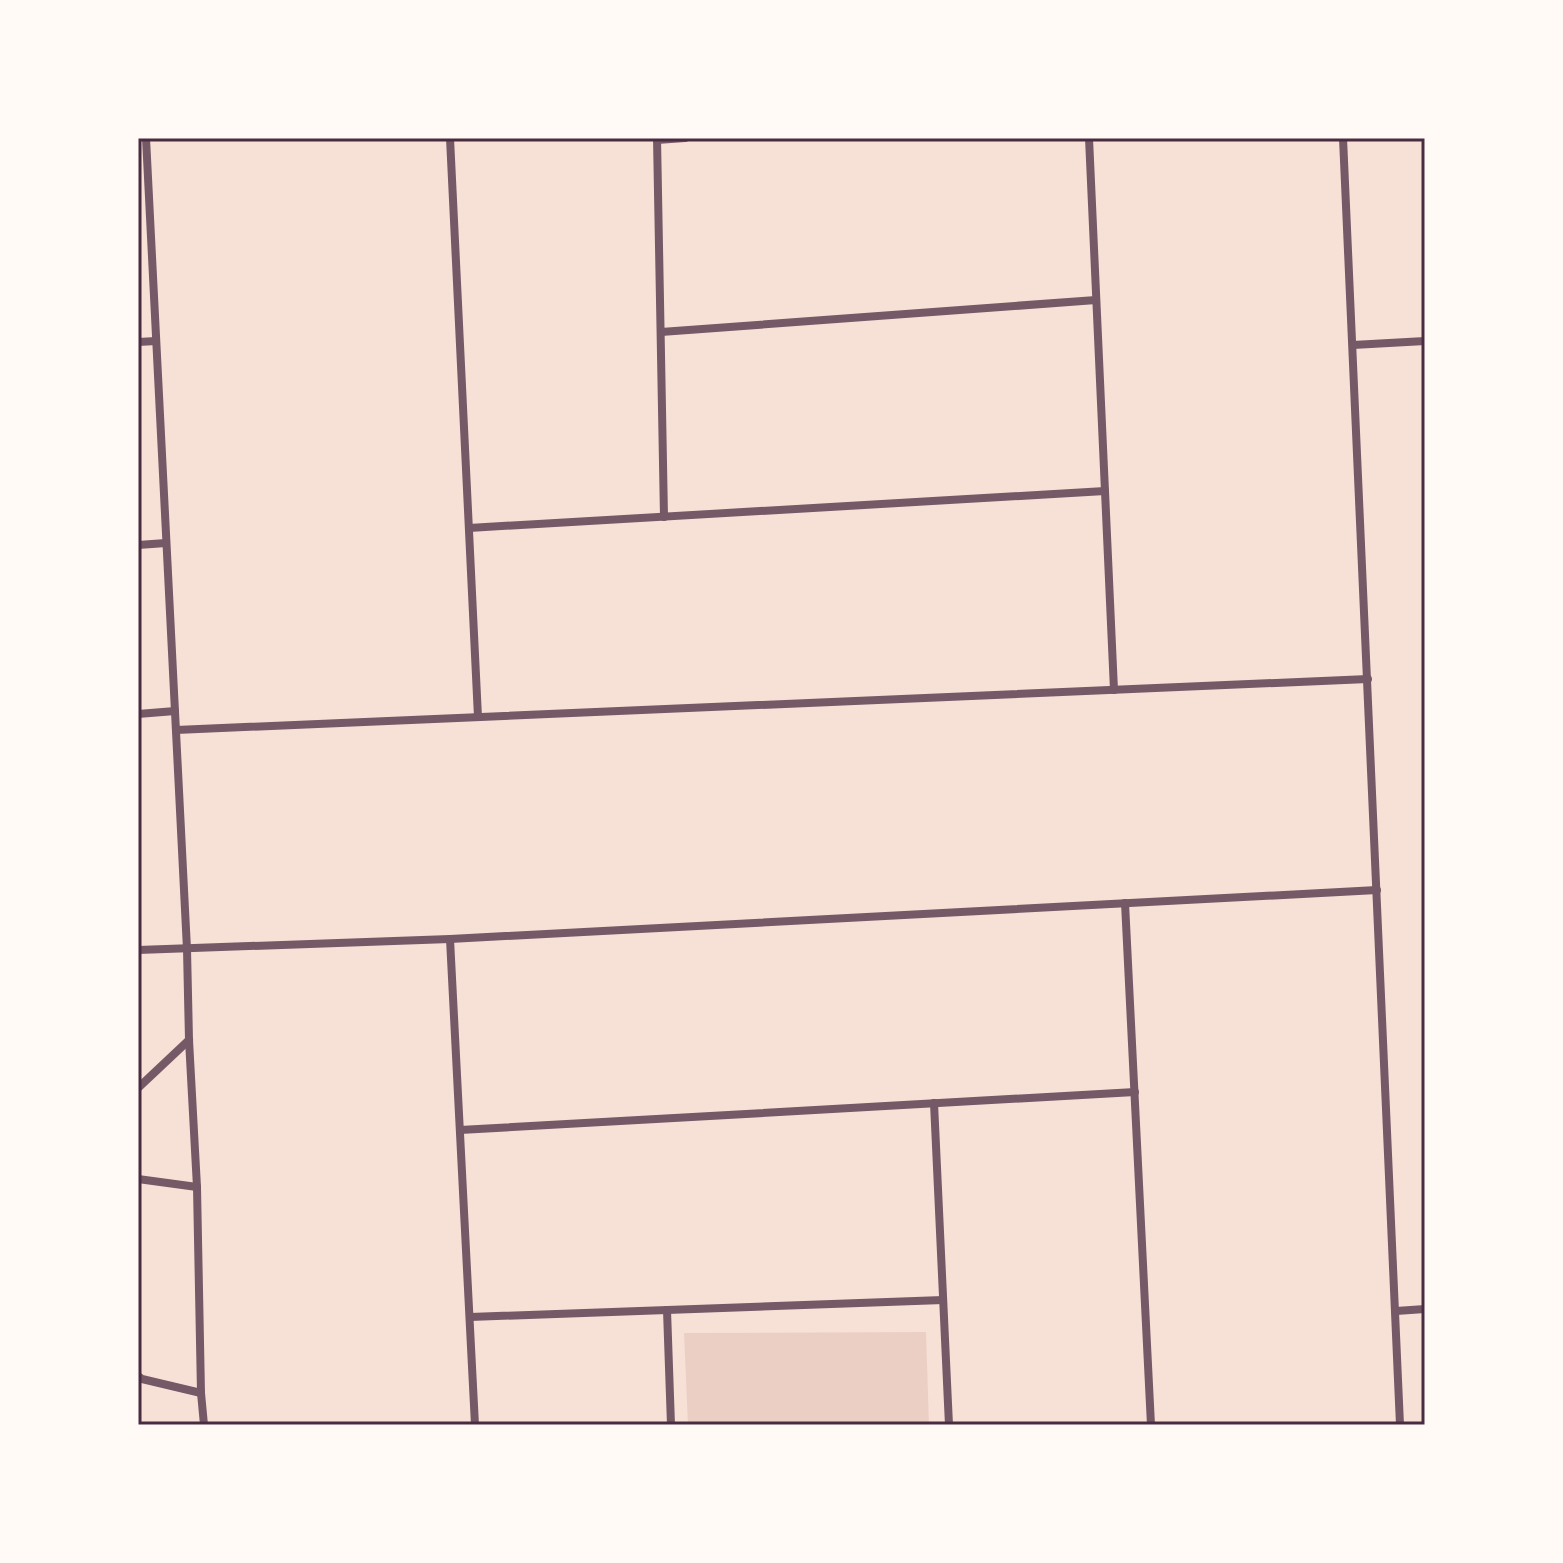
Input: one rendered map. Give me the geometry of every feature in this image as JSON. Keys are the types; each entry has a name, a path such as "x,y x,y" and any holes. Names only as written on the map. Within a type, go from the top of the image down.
{"street":[{"path":"450,138 478,717"},
{"path":"664,517 657,139 685,138"},
{"path":"1089,138 1114,690"},
{"path":"1343,138 1400,1425"},
{"path":"143,142 187,949 204,1425"},
{"path":"661,332 1096,300"},
{"path":"138,342 156,341"},
{"path":"1353,345 1425,341"},
{"path":"469,528 1105,491"},
{"path":"138,545 166,543"},
{"path":"176,730 1368,679"},
{"path":"138,714 175,711"},
{"path":"138,950 450,939 1377,890"},
{"path":"1125,903 1151,1425"},
{"path":"450,939 475,1425"},
{"path":"138,1088 189,1040"},
{"path":"460,1130 1135,1092"},
{"path":"934,1103 949,1425"},
{"path":"138,1179 197,1187"},
{"path":"470,1317 943,1300"},
{"path":"1396,1311 1425,1309"},
{"path":"667,1310 671,1425"},
{"path":"138,1376 201,1393"}],"shaded area":[{"path":"926,1332 929,1425 688,1425 684,1333"}]}
